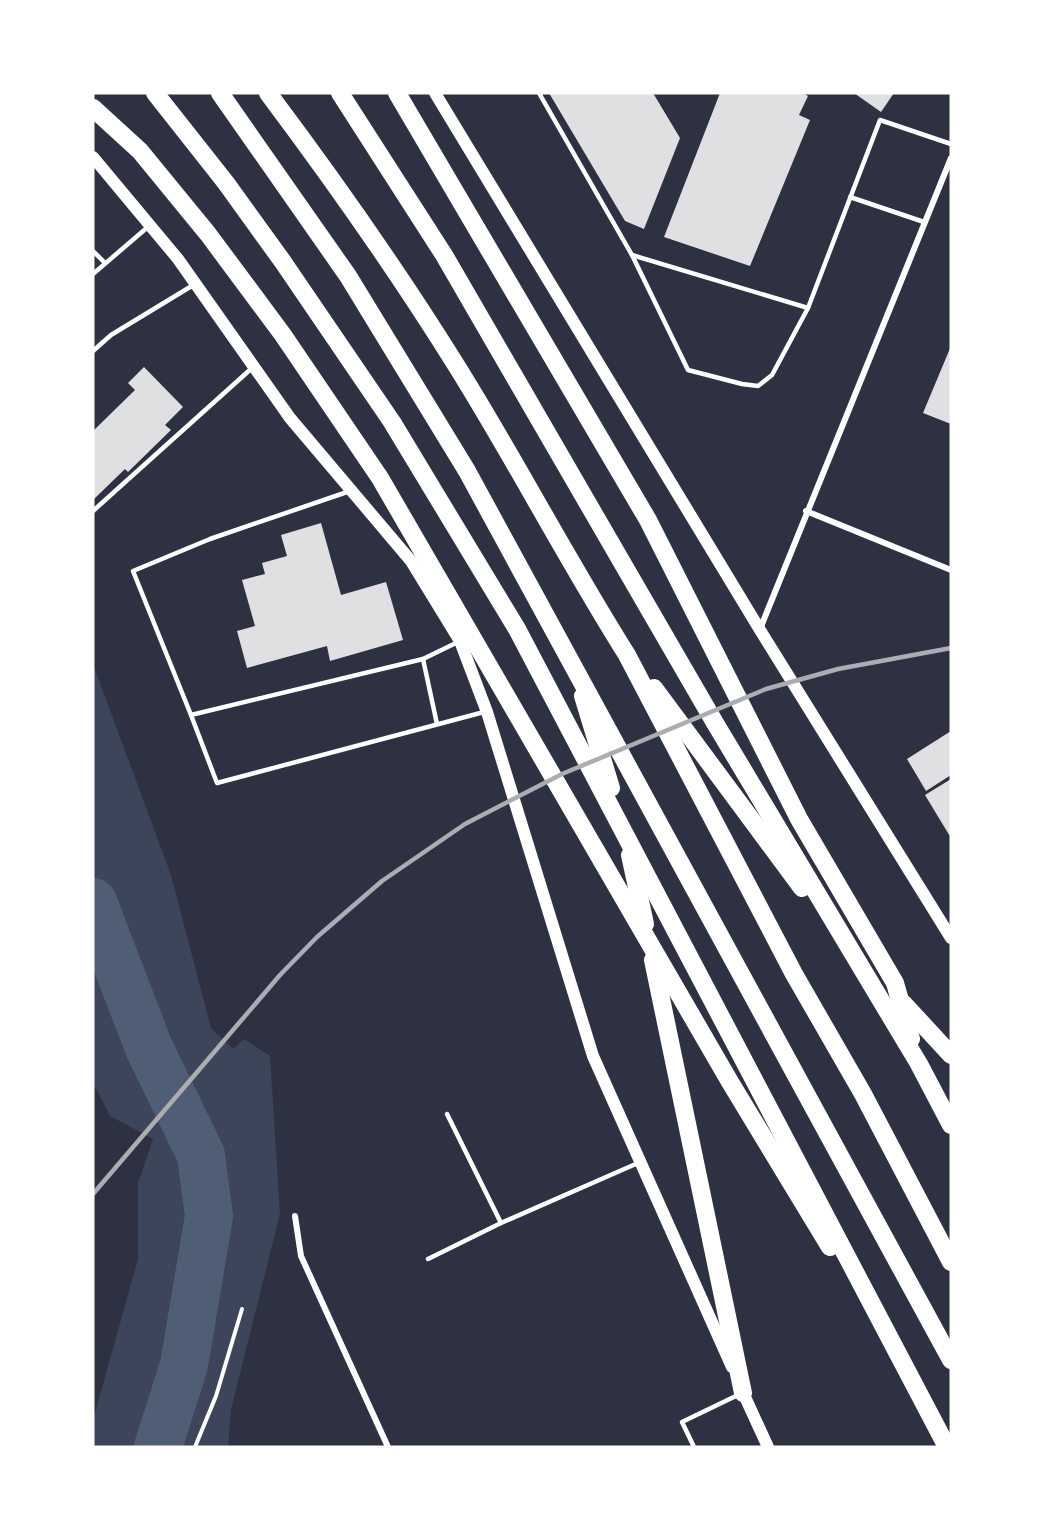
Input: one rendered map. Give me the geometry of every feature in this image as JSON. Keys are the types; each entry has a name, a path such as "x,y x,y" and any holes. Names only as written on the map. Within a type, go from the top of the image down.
{"highway":[{"path":"155,93 226,183 284,262 392,422 517,629 947,1447"},
{"path":"220,93 293,195 409,373 571,657 657,821 951,1360"},
{"path":"268,93 386,259 455,364 627,654 794,974 863,1094 951,1262"},
{"path":"340,93 444,255 715,723 919,1064 951,1125"},
{"path":"397,93 648,520 794,810 895,982 919,1064"},
{"path":"93,108 140,151 174,192 283,335 380,478 724,1072 926,1407"},
{"path":"627,654 697,743 807,896 951,1055"},
{"path":"571,657 627,840 743,1393"}],"main road":[{"path":"435,93 760,630 951,938"},
{"path":"93,158 151,225 290,418 411,561 460,641 487,712 593,1056 768,1447"},
{"path":"941,1447 951,1441"}],"street":[{"path":"760,630 806,511 951,158"},
{"path":"806,511 951,570"},
{"path":"295,1216 301,1257 388,1447"}],"lane":[{"path":"539,93 632,255 688,370 758,386 772,375 808,308 880,120 951,144"},
{"path":"850,197 924,222"},
{"path":"93,274 104,262 151,225"},
{"path":"93,251 104,262"},
{"path":"632,255 808,308"},
{"path":"93,351 111,335 195,284"},
{"path":"93,511 253,367"},
{"path":"350,491 210,539 133,571 218,783 487,712"},
{"path":"191,715 423,659 460,641"},
{"path":"423,659 437,724"},
{"path":"447,1114 501,1223"},
{"path":"428,1259 501,1223 641,1162"},
{"path":"694,1447 682,1422 743,1393"}],"path":[{"path":"195,1447 216,1396 242,1310"}],"shaded area":[{"path":"93,664 171,875 211,1028 233,1049 244,1039 270,1056 280,1214 231,1409 228,1447 93,1447 93,1420 138,1259 138,1183 153,1139 110,1116 93,1083"}],"building":[{"path":"549,93 653,93 680,138 644,229 625,221"},
{"path":"720,93 803,93 808,96 799,115 810,120 750,266 664,237"},
{"path":"854,93 894,93 881,112"},
{"path":"951,346 951,424 923,413"},
{"path":"144,367 183,407 165,425 171,430 128,472 125,469 93,500 93,431 135,390 128,383"},
{"path":"321,523 341,595 386,582 403,640 330,661 327,646 247,668 237,631 255,626 242,580 265,574 262,563 287,556 281,535"},
{"path":"951,731 951,775 926,791 907,759"},
{"path":"951,779 951,838 925,795"}],"waterway":[{"path":"93,902 149,1048 201,1155 209,1216 184,1365 158,1447"}],"railway":[{"path":"93,1194 280,975 317,937 382,881 465,824 562,774 766,689 838,669 951,648"}]}
